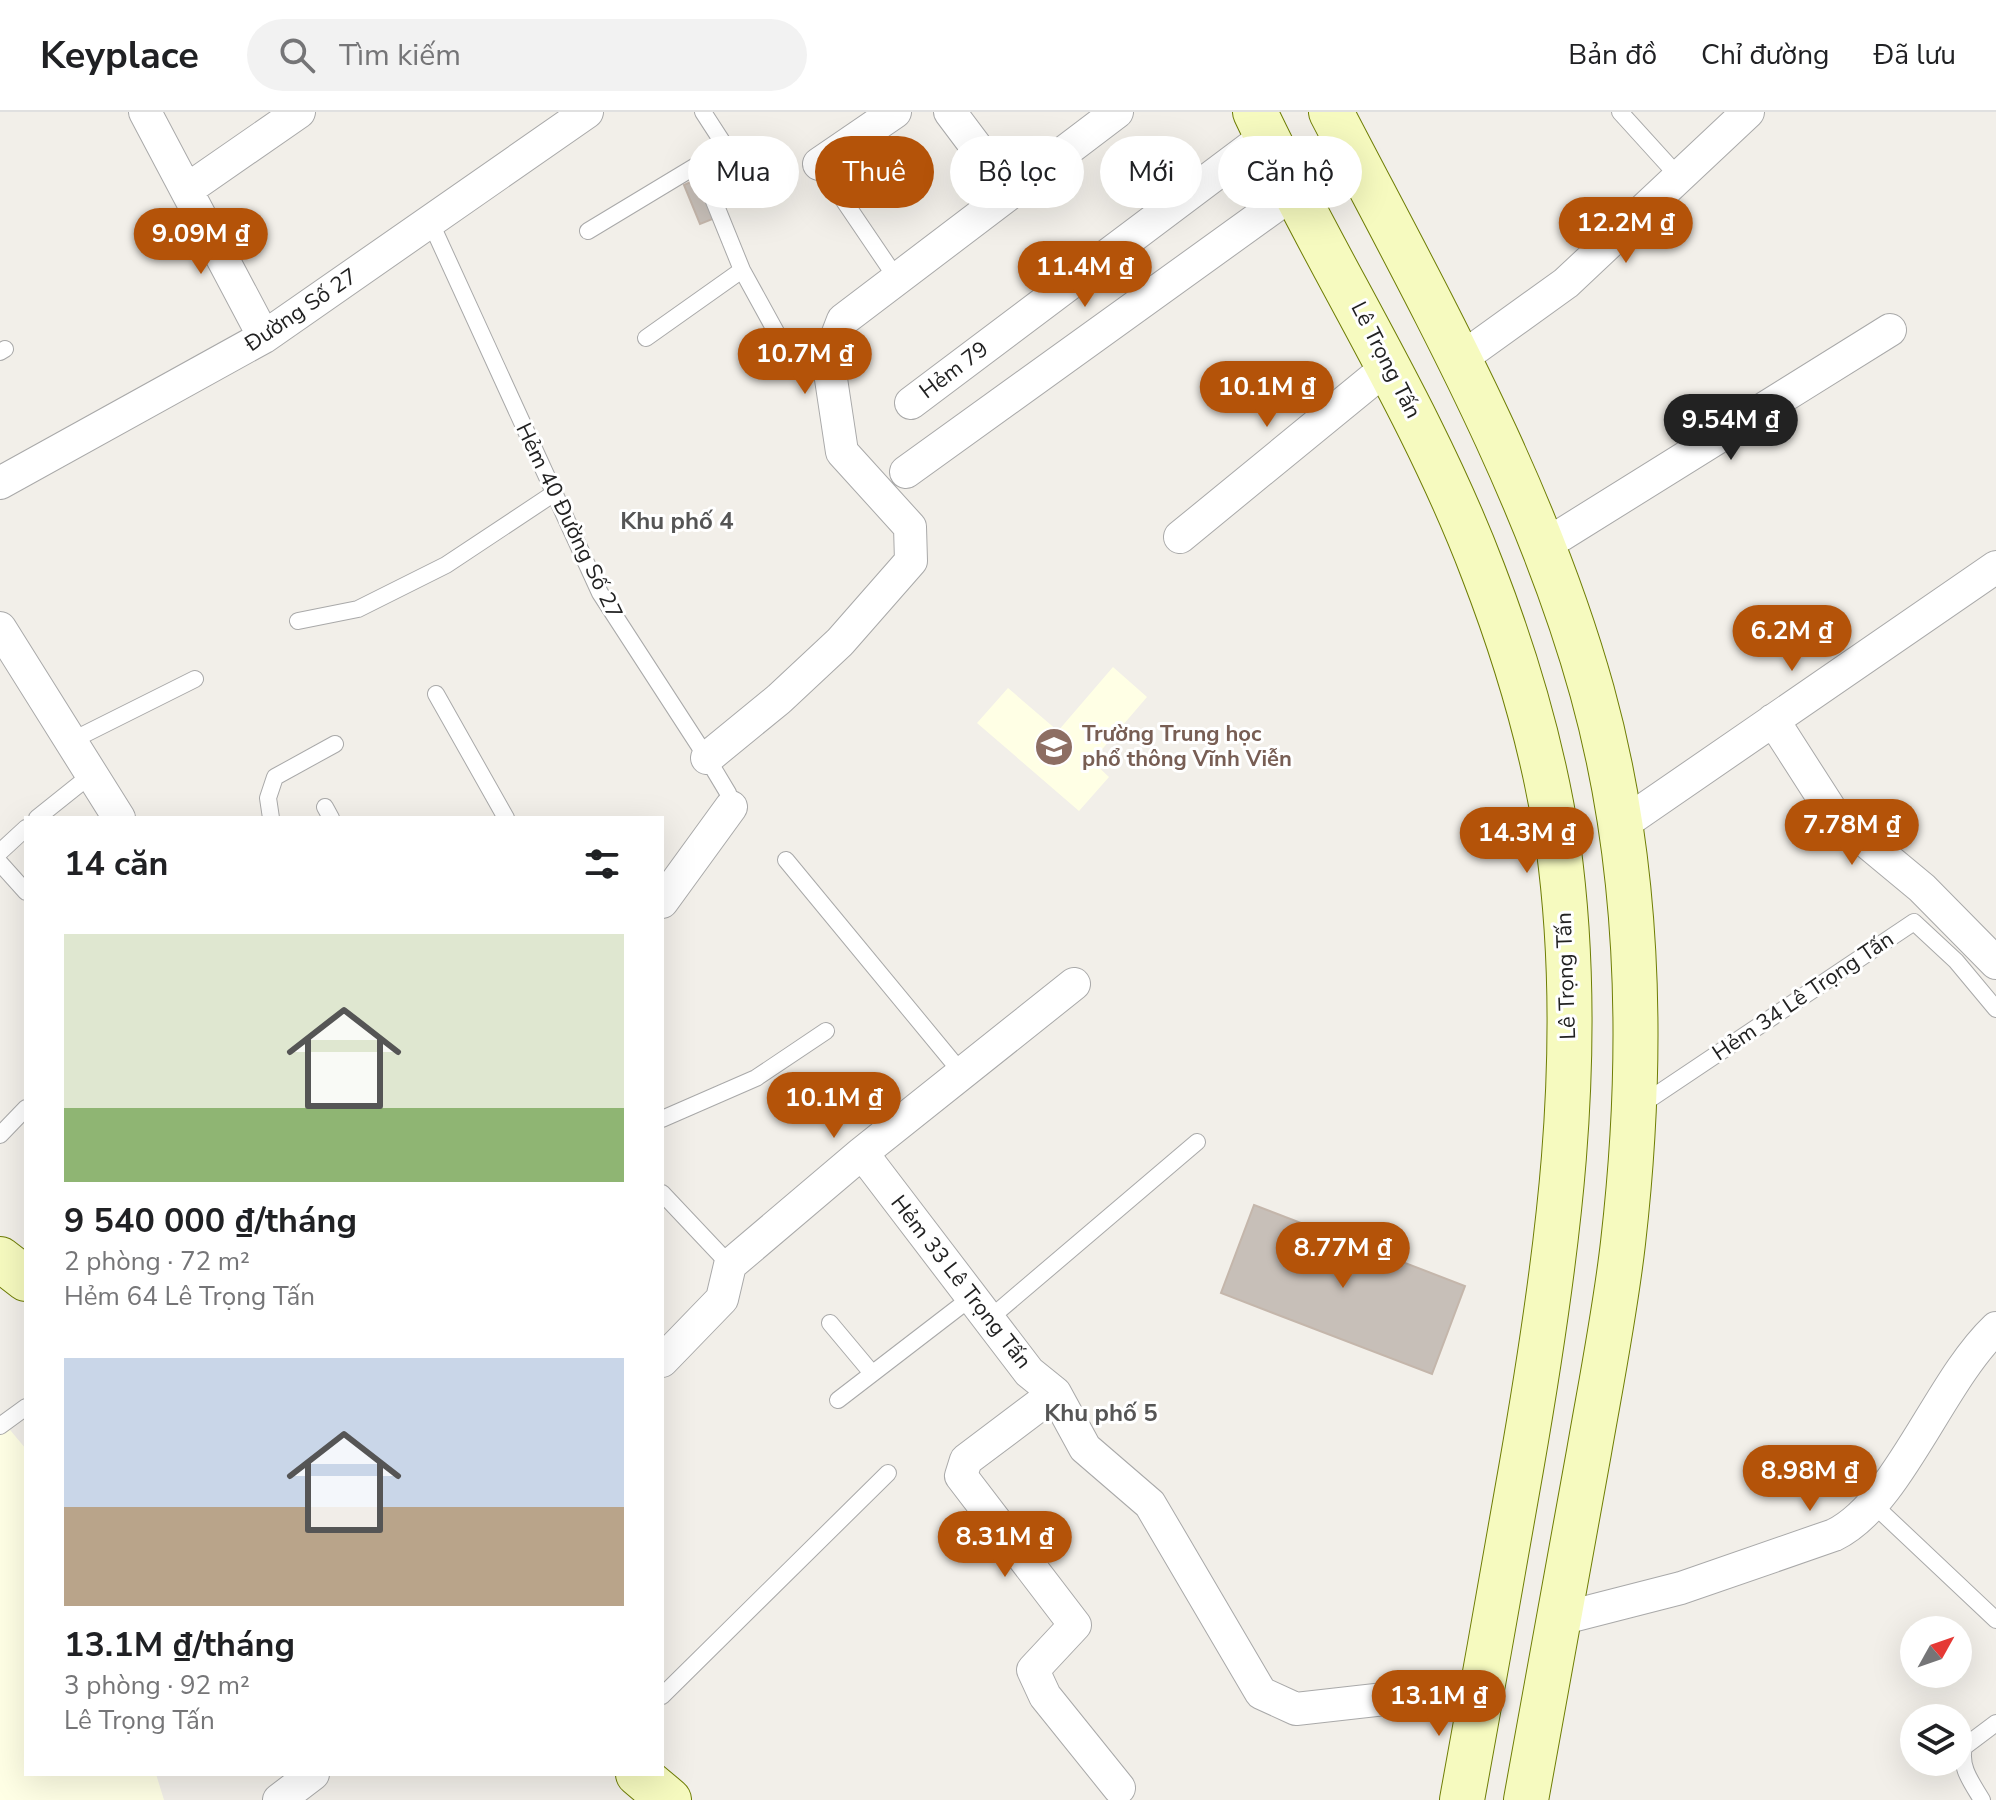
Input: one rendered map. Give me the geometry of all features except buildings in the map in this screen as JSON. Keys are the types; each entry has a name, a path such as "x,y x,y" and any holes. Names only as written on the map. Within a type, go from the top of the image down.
{"main road":[{"path":"1331,112 1459,360 1542,547 1592,692 1620,826 1633,960 1633,1110 1623,1249 1526,1800"},
{"name":"Lê Trọng Tấn","path":"1305,208 1390,365 1449,489 1514,659 1540,747 1558,844 1568,943 1569,1053 1560,1218 1549,1310 1462,1800"},
{"path":"0,1259 24,1277"},
{"path":"640,1776 669,1800"}],"street":[{"path":"145,112 264,337"},
{"path":"188,189 299,112"},
{"name":"Đường Số 27","path":"0,483 264,337 587,112"},
{"path":"860,136 895,112"},
{"path":"950,112 968,136"},
{"path":"1084,137 1117,112"},
{"path":"1459,360 1566,283 1748,112"},
{"name":"Hẻm 79","path":"911,403 1260,124"},
{"path":"707,758 779,699 840,642 911,561 910,527 842,452 828,359 843,320 989,208"},
{"path":"906,472 1272,208"},
{"path":"1542,547 1890,330"},
{"path":"1180,537 1390,365"},
{"path":"1620,826 1996,567"},
{"path":"0,628 118,816"},
{"path":"1773,720 1834,815 1922,888 1996,963"},
{"path":"664,899 731,807"},
{"path":"664,1359 722,1299 730,1265 961,1072 1074,984"},
{"name":"Hẻm 33 Lê Trọng Tấn","path":"862,1153 1029,1372 1055,1393 1085,1448 1150,1504 1261,1693 1296,1709 1482,1688"},
{"path":"1560,1619 1681,1588 1834,1535 1853,1524 1874,1505 1958,1373 1996,1328"},
{"path":"1055,1393 966,1460 961,1476 1075,1625 1033,1670 1045,1696 1119,1788"},
{"path":"279,1800 310,1776"}],"lane":[{"path":"703,112 719,136"},
{"path":"1620,112 1679,177"},
{"path":"588,231 688,171"},
{"path":"717,208 742,270 786,350 828,359"},
{"path":"849,208 897,279"},
{"name":"Hẻm 40 Đường Số 27","path":"430,221 600,593 707,758 728,793 731,807"},
{"path":"646,338 742,270"},
{"path":"298,621 358,609 446,565 553,494"},
{"path":"71,741 195,679"},
{"path":"436,694 505,816"},
{"path":"271,816 268,798 275,777 335,744"},
{"path":"40,816 92,774"},
{"path":"0,852 24,830"},
{"path":"786,860 961,1072"},
{"path":"0,863 24,890"},
{"name":"Hẻm 34 Lê Trọng Tấn","path":"1633,1110 1914,922 1956,961 1996,1009"},
{"path":"664,1118 756,1078 826,1031"},
{"path":"0,1135 24,1110"},
{"path":"838,1400 871,1372 981,1308 1197,1142"},
{"path":"664,1195 730,1265"},
{"path":"830,1323 871,1372"},
{"path":"0,1426 24,1408"},
{"path":"664,1694 888,1473"},
{"path":"1874,1505 1996,1620"},
{"path":"1982,1800 1963,1767 1964,1747 1996,1723"}],"shaded area":[{"name":"Trường Trung học phổ thông Vĩnh Viễn","path":"1113,667 1147,697 1092,761 1109,777 1079,811 977,723 1008,688 1058,731"},
{"path":"0,1418 24,1447 24,1776 157,1776 164,1800 0,1800"}],"place":[{"name":"Trường Trung học phổ thông Vĩnh Viễn","path":"1054,747"}],"district":[{"name":"Khu phố 4","path":"677,521"},
{"name":"Khu phố 5","path":"1101,1413"}]}
